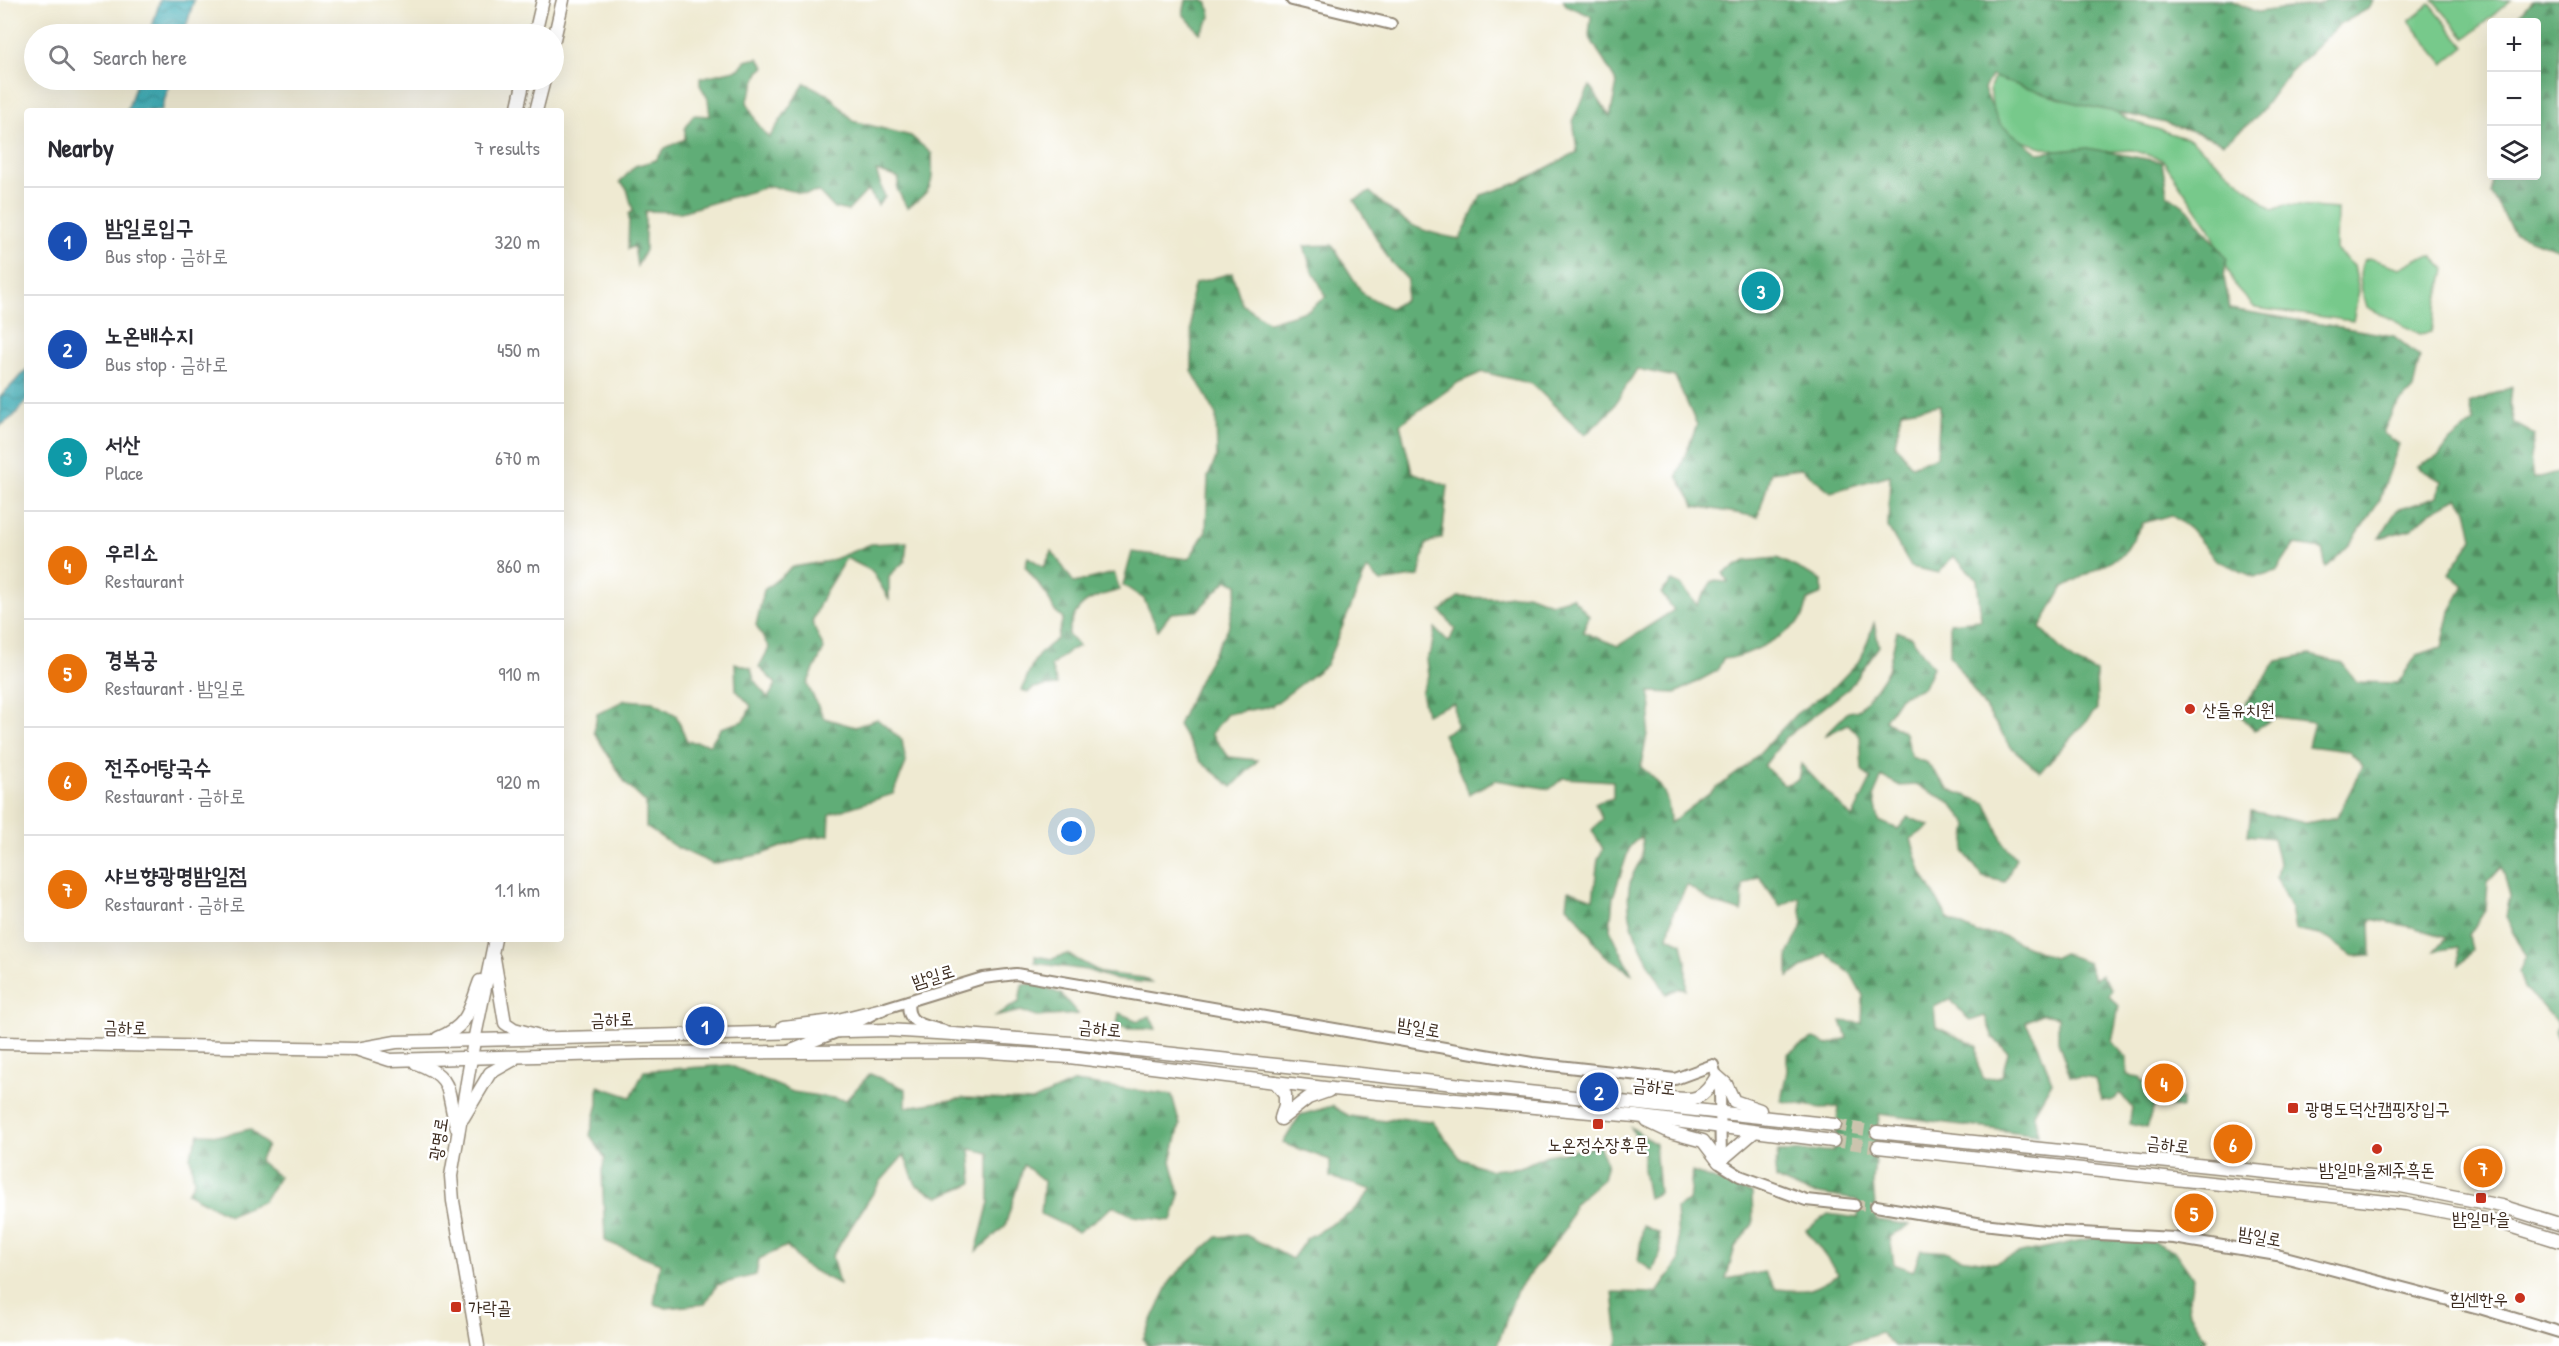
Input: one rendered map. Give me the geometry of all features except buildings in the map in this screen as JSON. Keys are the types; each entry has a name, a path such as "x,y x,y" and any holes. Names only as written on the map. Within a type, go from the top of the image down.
{"main road":[{"path":"537,24 543,0"},
{"path":"557,24 563,0"},
{"path":"518,108 522,90"},
{"path":"537,108 541,90"},
{"path":"494,944 505,1023 514,1029 548,1038"},
{"path":"429,1041 454,1032 463,1023 494,944"},
{"name":"광명로","path":"478,1346 453,1201 451,1176 470,1058 494,944"},
{"path":"744,1034 834,1021 882,1009"},
{"name":"금하로","path":"0,1043 357,1049 396,1042 887,1030 1072,1043 1306,1070 1633,1102 1835,1125"},
{"name":"금하로","path":"357,1049 390,1060 655,1053 976,1051 1069,1057 1333,1089 1635,1116 1833,1141"},
{"path":"457,1130 490,1073 500,1065 527,1056"},
{"path":"408,1060 440,1074 446,1083 450,1108 457,1130"},
{"path":"1633,1102 1662,1097 1697,1099 1708,1092 1717,1076 1726,1084 1731,1097 1738,1104 1794,1121"},
{"path":"1275,1082 1285,1094 1281,1119 1308,1098 1333,1089"},
{"path":"1635,1116 1670,1132 1703,1141 1719,1162 1754,1132"},
{"name":"금하로","path":"1877,1132 2401,1186 2501,1206 2559,1224"},
{"name":"금하로","path":"1878,1147 2406,1204 2498,1222 2559,1241"}],"street":[{"path":"1292,0 1391,24"},
{"name":"밤일로","path":"784,1053 836,1032 882,1009 982,978 1016,974 1532,1063 1675,1078 1713,1065 1717,1076"},
{"path":"909,1001 908,1014 916,1022 953,1034"},
{"path":"1717,1076 1720,1091 1719,1162 1740,1176 1806,1200 1854,1205"},
{"name":"밤일로","path":"1876,1206 1983,1224 2044,1231 2174,1238 2277,1255 2471,1306 2559,1332"}],"green space":[{"path":"1186,0 1202,0 1208,3 1211,17 1200,33 1183,14"},
{"path":"1563,0 2230,0 2257,12 2319,4 2327,0 2373,0 2368,9 2339,25 2287,75 2256,118 2224,143 2172,125 2071,102 1991,76 1984,89 1999,123 2038,153 2087,148 2162,162 2167,194 2188,209 2227,258 2224,277 2230,309 2394,336 2420,357 2413,389 2393,410 2383,433 2399,444 2379,502 2350,544 2326,568 2322,549 2294,545 2277,571 2254,577 2216,560 2190,529 2171,515 2143,523 2124,554 2063,587 2040,628 2073,661 2096,672 2097,709 2040,772 2011,747 1950,655 1950,623 1981,620 1977,579 1953,556 1939,573 1911,567 1888,527 1890,475 1831,492 1801,468 1771,472 1758,517 1695,506 1677,476 1697,425 1675,377 1637,369 1610,412 1585,435 1532,384 1483,372 1459,382 1400,424 1412,472 1448,486 1442,538 1426,544 1419,576 1381,582 1367,569 1326,665 1272,706 1227,714 1211,734 1229,757 1258,760 1232,787 1201,762 1178,725 1203,672 1228,628 1238,584 1227,580 1197,611 1171,613 1158,630 1144,599 1123,585 1132,552 1189,559 1206,531 1208,477 1217,456 1216,414 1192,371 1191,297 1195,283 1232,273 1242,304 1269,322 1309,310 1326,296 1311,268 1304,246 1332,245 1363,294 1390,308 1405,300 1408,280 1390,261 1354,200 1370,192 1410,224 1431,233 1460,239 1481,195 1518,183 1577,152 1573,119 1590,86 1610,117 1617,83 1589,36 1591,16 1566,5","holes":["1940,405 1937,456 1912,466 1895,444 1902,411"]},
{"path":"2433,0 2511,0 2487,18 2466,38"},
{"path":"2534,0 2559,0 2559,250 2514,233 2491,194 2491,180 2541,180 2541,18 2516,18"},
{"path":"2430,4 2465,47 2444,64 2409,21"},
{"path":"758,58 765,67 759,72 747,102 757,123 769,138 805,83 829,95 853,121 911,136 932,154 930,186 907,208 897,189 899,178 876,171 885,197 878,205 868,190 848,211 834,208 819,192 806,194 770,186 681,212 645,211 645,250 637,266 634,246 628,249 629,214 633,211 627,189 620,182 635,166 656,160 665,148 685,139 685,129 693,115 710,116 708,99 700,85 700,78 739,69 745,61"},
{"path":"1997,71 2091,96 2129,120 2191,140 2273,210 2285,205 2337,209 2336,250 2354,266 2359,291 2353,321 2255,308 2236,287 2210,229 2163,160 2132,150 2066,154 2005,136 1994,122 1990,88"},
{"path":"2432,256 2445,269 2431,332 2420,334 2367,307 2360,278 2364,260 2369,258 2400,268 2419,258"},
{"path":"2512,387 2510,406 2514,423 2535,435 2530,457 2533,479 2557,472 2559,474 2559,1041 2554,1032 2558,1024 2524,989 2519,972 2526,956 2506,917 2510,895 2502,867 2488,882 2486,909 2469,935 2472,951 2459,965 2458,947 2434,951 2446,937 2412,927 2370,919 2371,955 2353,956 2324,936 2295,930 2291,909 2276,877 2279,862 2273,838 2248,835 2251,811 2306,823 2337,817 2363,766 2349,751 2308,746 2314,722 2275,717 2255,730 2238,713 2277,661 2310,655 2342,663 2357,682 2398,683 2417,655 2442,647 2450,611 2464,586 2449,573 2473,538 2467,509 2457,498 2429,513 2412,529 2379,538 2397,510 2438,497 2441,481 2417,467 2439,456 2450,441 2474,422 2469,403"},
{"path":"907,542 905,561 889,576 889,599 872,571 846,558 825,592 812,622 824,649 807,684 824,718 855,727 877,719 902,740 906,763 893,794 830,814 829,835 802,839 762,854 713,864 676,847 646,827 646,803 626,784 594,732 597,714 625,700 653,702 676,715 687,741 710,744 721,728 744,721 751,706 736,690 735,663 751,668 754,680 768,698 776,684 759,667 769,648 756,625 764,590 793,567 829,561 871,544"},
{"path":"1052,551 1074,583 1114,573 1120,590 1092,599 1079,608 1074,615 1068,635 1079,646 1051,666 1057,685 1033,688 1028,693 1022,690 1031,667 1039,655 1057,639 1063,618 1054,610 1047,595 1025,566 1028,557 1044,567"},
{"path":"1777,558 1822,580 1822,594 1808,600 1802,618 1776,639 1743,655 1723,659 1717,671 1676,693 1649,692 1652,707 1641,767 1663,791 1670,823 1749,764 1796,714 1835,686 1861,659 1874,623 1879,646 1849,688 1785,738 1764,766 1784,785 1798,780 1801,764 1852,818 1871,779 1862,770 1860,736 1848,724 1824,736 1848,712 1858,710 1874,691 1888,670 1897,631 1911,637 1933,667 1924,687 1900,697 1885,720 1905,733 1911,757 1927,763 1948,789 1986,803 2004,844 2016,858 2005,882 1983,877 1964,852 1968,825 1950,802 1916,785 1900,786 1882,776 1874,795 1879,821 1898,829 1908,817 1930,826 1911,839 1921,871 1948,919 1977,933 1999,934 2053,958 2063,953 2088,962 2094,979 2101,975 2112,989 2109,996 2119,1006 2112,1042 2127,1058 2127,1075 2140,1077 2159,1102 2170,1098 2182,1099 2182,1108 2155,1105 2146,1128 2129,1124 2132,1108 2120,1093 2113,1101 2101,1100 2095,1079 2070,1076 2058,1041 2058,1017 2041,1014 2025,1022 2038,1044 2052,1082 2034,1113 2038,1135 1879,1114 1873,1181 1876,1220 1910,1225 1890,1237 1894,1264 1913,1271 1921,1250 1949,1252 1960,1258 1994,1263 2021,1253 2092,1238 2154,1242 2175,1252 2193,1278 2188,1309 2206,1339 2200,1346 1895,1346 1881,1333 1841,1346 1616,1346 1618,1340 1613,1292 1657,1293 1679,1261 1676,1208 1689,1201 1692,1172 1752,1193 1753,1224 1735,1247 1726,1279 1764,1272 1776,1289 1809,1290 1839,1275 1806,1230 1828,1214 1858,1218 1857,1200 1806,1192 1776,1179 1775,1168 1778,1152 1833,1151 1839,1107 1821,1108 1781,1101 1787,1071 1787,1054 1813,1038 1827,1045 1847,1038 1841,1021 1862,1023 1863,996 1851,974 1825,953 1788,977 1788,955 1803,924 1799,897 1780,906 1759,876 1743,885 1742,912 1713,903 1687,885 1673,913 1668,937 1682,943 1686,961 1686,989 1680,988 1666,994 1639,943 1630,916 1629,888 1642,854 1641,836 1630,846 1613,897 1610,929 1632,974 1603,954 1567,906 1569,890 1593,899 1598,859 1603,849 1592,830 1602,819 1595,803 1613,798 1613,781 1563,778 1550,789 1495,780 1469,794 1443,734 1456,727 1454,703 1426,714 1421,692 1428,676 1426,659 1431,651 1435,628 1449,642 1455,629 1441,611 1458,597 1496,598 1527,594 1551,603 1572,597 1589,616 1583,632 1618,646 1674,610 1661,593 1672,581 1681,585 1697,605 1712,581 1728,582 1723,573 1745,561","holes":["1950,999 1970,1021 1985,1016 1993,1038 2008,1052 2002,1076 1984,1079 1978,1066 1977,1046 1936,1027 1934,1007"]},
{"path":"1067,954 1102,973 1144,978 1151,983 1117,980 1086,970 1035,963 1035,956 1052,959"},
{"path":"1035,983 1061,994 1078,1014 1036,1017 1021,1011 994,1017 1019,1002 1022,985"},
{"path":"1119,1013 1138,1021 1150,1016 1156,1029 1127,1029 1117,1024"},
{"path":"729,1065 793,1092 846,1100 870,1074 906,1089 906,1107 964,1098 1032,1101 1075,1082 1172,1095 1180,1125 1171,1161 1180,1195 1172,1221 1133,1216 1114,1206 1078,1232 1041,1214 1044,1181 1024,1165 1005,1226 976,1252 989,1202 989,1153 970,1149 973,1183 939,1197 916,1185 904,1155 881,1181 832,1256 839,1284 804,1266 787,1246 759,1259 756,1275 717,1285 705,1304 666,1308 654,1304 660,1263 605,1241 602,1171 605,1158 590,1135 598,1104 598,1086 631,1097 644,1071"},
{"path":"1332,1106 1349,1116 1385,1121 1397,1118 1432,1121 1461,1159 1491,1170 1521,1167 1547,1155 1599,1146 1607,1163 1603,1179 1574,1204 1566,1228 1516,1292 1497,1346 1147,1346 1143,1339 1172,1278 1217,1237 1246,1235 1292,1259 1307,1238 1351,1213 1372,1190 1330,1177 1330,1160 1283,1143 1300,1115"},
{"path":"1631,1127 1655,1144 1659,1193 1648,1198 1643,1170 1643,1153"},
{"path":"250,1129 267,1146 259,1161 279,1177 264,1201 229,1215 187,1193 194,1182 190,1156 199,1134 225,1135"},
{"path":"1643,1226 1659,1233 1661,1251 1653,1271 1638,1261"}],"water":[{"path":"160,0 194,0 187,24 153,24"},
{"path":"134,90 168,90 162,108 128,108"},
{"path":"24,372 24,404 14,416 0,426 0,397"}],"tunnel":[{"path":"1835,1125 1877,1132"},
{"path":"1833,1141 1878,1147"},
{"path":"1854,1205 1876,1206"}],"place":[{"name":"서산","path":"1761,291"},
{"name":"산들유치원","path":"2190,709"},
{"name":"밤일로입구","path":"705,1026"},
{"name":"우리소","path":"2164,1083"},
{"name":"노온배수지","path":"1599,1092"},
{"name":"광명도덕산캠핑장입구","path":"2293,1108"},
{"name":"노온정수장후문","path":"1598,1124"},
{"name":"전주어탕국수","path":"2233,1144"},
{"name":"밤일마을제주흑돈","path":"2377,1149"},
{"name":"샤브향광명밤일점","path":"2483,1168"},
{"name":"밤일마을","path":"2481,1198"},
{"name":"경복궁","path":"2194,1213"},
{"name":"힘센한우","path":"2520,1298"},
{"name":"가락골","path":"456,1307"}]}
